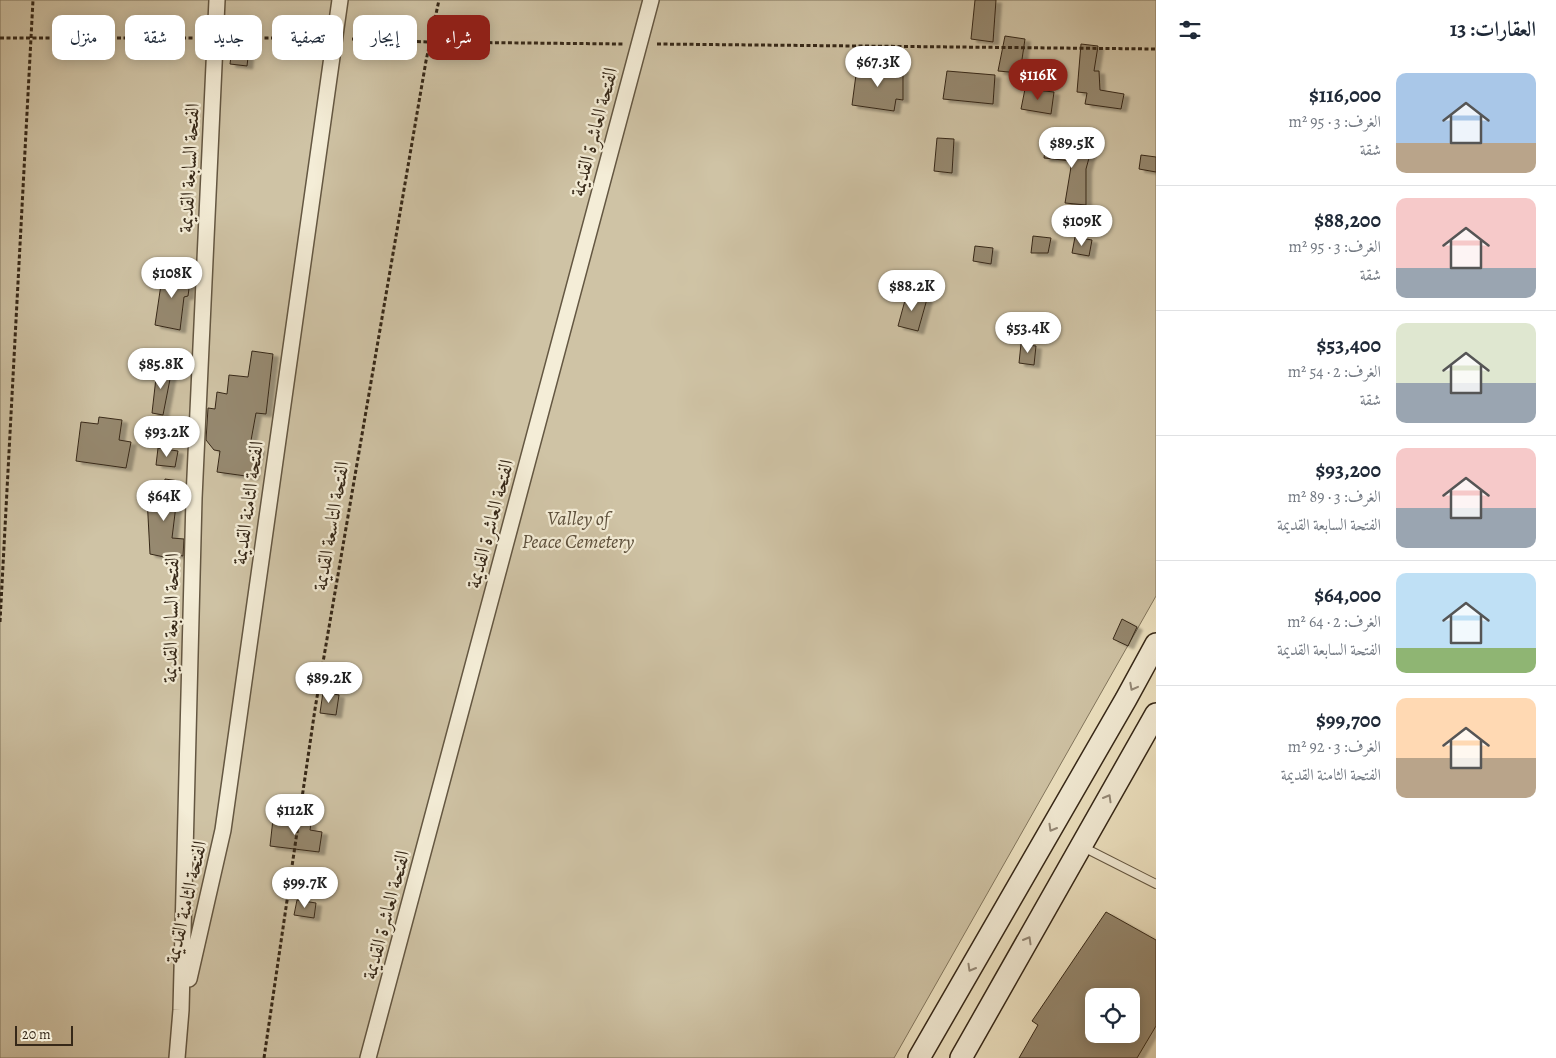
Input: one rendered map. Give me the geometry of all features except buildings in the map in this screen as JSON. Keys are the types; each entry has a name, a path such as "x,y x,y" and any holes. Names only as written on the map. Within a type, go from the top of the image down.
{"main road":[{"path":"919,1058 1156,644"},
{"path":"961,1058 1156,714"}],"street":[{"name":"الفتحة السابعة القديمة","path":"217,0 217,15"},
{"name":"الفتحة الثامنة القديمة","path":"337,15 340,0"},
{"name":"الفتحة العاشرة القديمة","path":"368,1058 651,0"},
{"name":"الفتحة السابعة القديمة","path":"177,1058 181,1010 194,498 215,60"},
{"name":"الفتحة الثامنة القديمة","path":"181,1010 223,830 330,60"}],"lane":[{"path":"1081,846 1156,884"}],"path":[{"path":"0,622 33,0"},
{"name":"الفتحة التاسعة القديمة","path":"436,15 439,0"},
{"path":"0,38 195,38"},
{"path":"343,38 427,42"},
{"path":"490,43 1156,49"},
{"name":"الفتحة التاسعة القديمة","path":"264,1058 315,708 427,59"}],"green space":[{"name":"Valley of Peace Cemetery","path":"0,0 1156,0 1156,596 894,1058 0,1058"}]}
